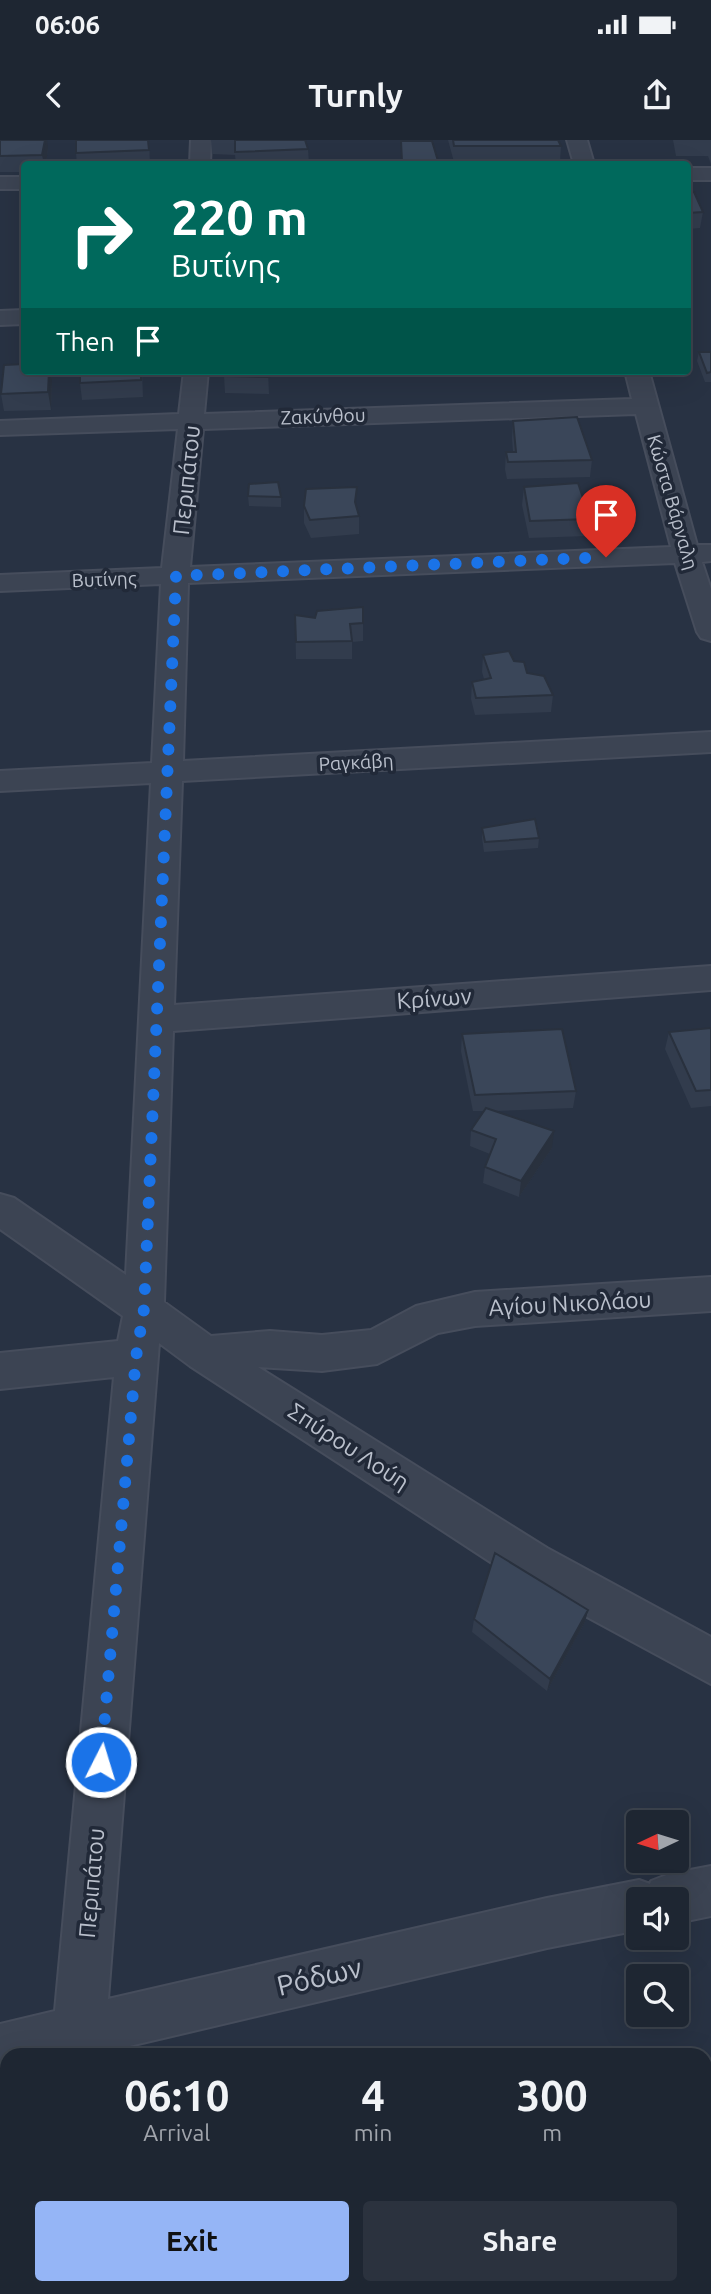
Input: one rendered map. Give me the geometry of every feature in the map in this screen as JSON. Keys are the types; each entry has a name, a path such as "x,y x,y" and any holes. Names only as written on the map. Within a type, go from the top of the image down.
{"street":[{"path":"200,161 201,140"},
{"path":"577,140 583,161"},
{"path":"691,174 711,174"},
{"path":"1,183 21,183"},
{"path":"0,318 21,317"},
{"name":"Περιπάτου","path":"78,2043 136,1357 144,1309 176,576 196,375"},
{"name":"Κώστα Βάρναλη","path":"638,375 646,406 699,553 711,632"},
{"name":"Ζακύνθου","path":"0,428 646,406"},
{"name":"Βυτίνης","path":"0,583 699,553"},
{"name":"Ραγκάβη","path":"0,781 711,742"},
{"name":"Κρίνων","path":"158,1019 711,978"},
{"name":"Σπύρου Λούη","path":"0,1209 204,1354 531,1563 711,1662"},
{"name":"Αγίου Νικολάου","path":"204,1354 270,1348 322,1353 376,1347 430,1318 475,1309 711,1294"},
{"path":"0,1371 136,1357"},
{"path":"689,1895 711,1891"},
{"name":"Ρόδων","path":"22,2048 78,2043 547,1923 626,1908"}],"building":[{"path":"0,140 45,140 42,155 0,156"},
{"path":"76,140 148,140 149,150 76,153"},
{"path":"235,140 305,140 308,149 235,152"},
{"path":"453,140 558,140 561,146 454,146"},
{"path":"401,141 432,141 438,161 402,161"},
{"path":"691,192 694,192 703,212 691,213"},
{"path":"699,352 711,352 711,372 707,373"},
{"path":"21,364 21,375 49,375 48,392 1,394 4,365"},
{"path":"80,375 141,375 141,380 80,383"},
{"path":"269,375 269,377 224,376"},
{"path":"577,417 592,460 508,462 506,452 516,452 513,421"},
{"path":"278,482 281,497 248,496 249,484"},
{"path":"578,483 590,519 530,521 524,487"},
{"path":"357,487 355,502 359,516 310,520 304,506 306,489"},
{"path":"363,607 363,623 350,624 352,641 296,642 295,615 315,618 317,611"},
{"path":"509,651 514,661 524,662 527,673 544,676 553,695 476,698 472,682 491,678 483,655"},
{"path":"535,819 539,838 485,842 482,828"},
{"path":"711,1028 711,1090 696,1091 669,1032"},
{"path":"562,1029 576,1091 475,1095 462,1034"},
{"path":"486,1108 554,1131 521,1181 485,1167 496,1139 471,1130"},
{"path":"495,1553 588,1610 550,1679 474,1619"}],"route":[{"path":"101,1762 136,1357 144,1309 176,576 606,557"}]}
